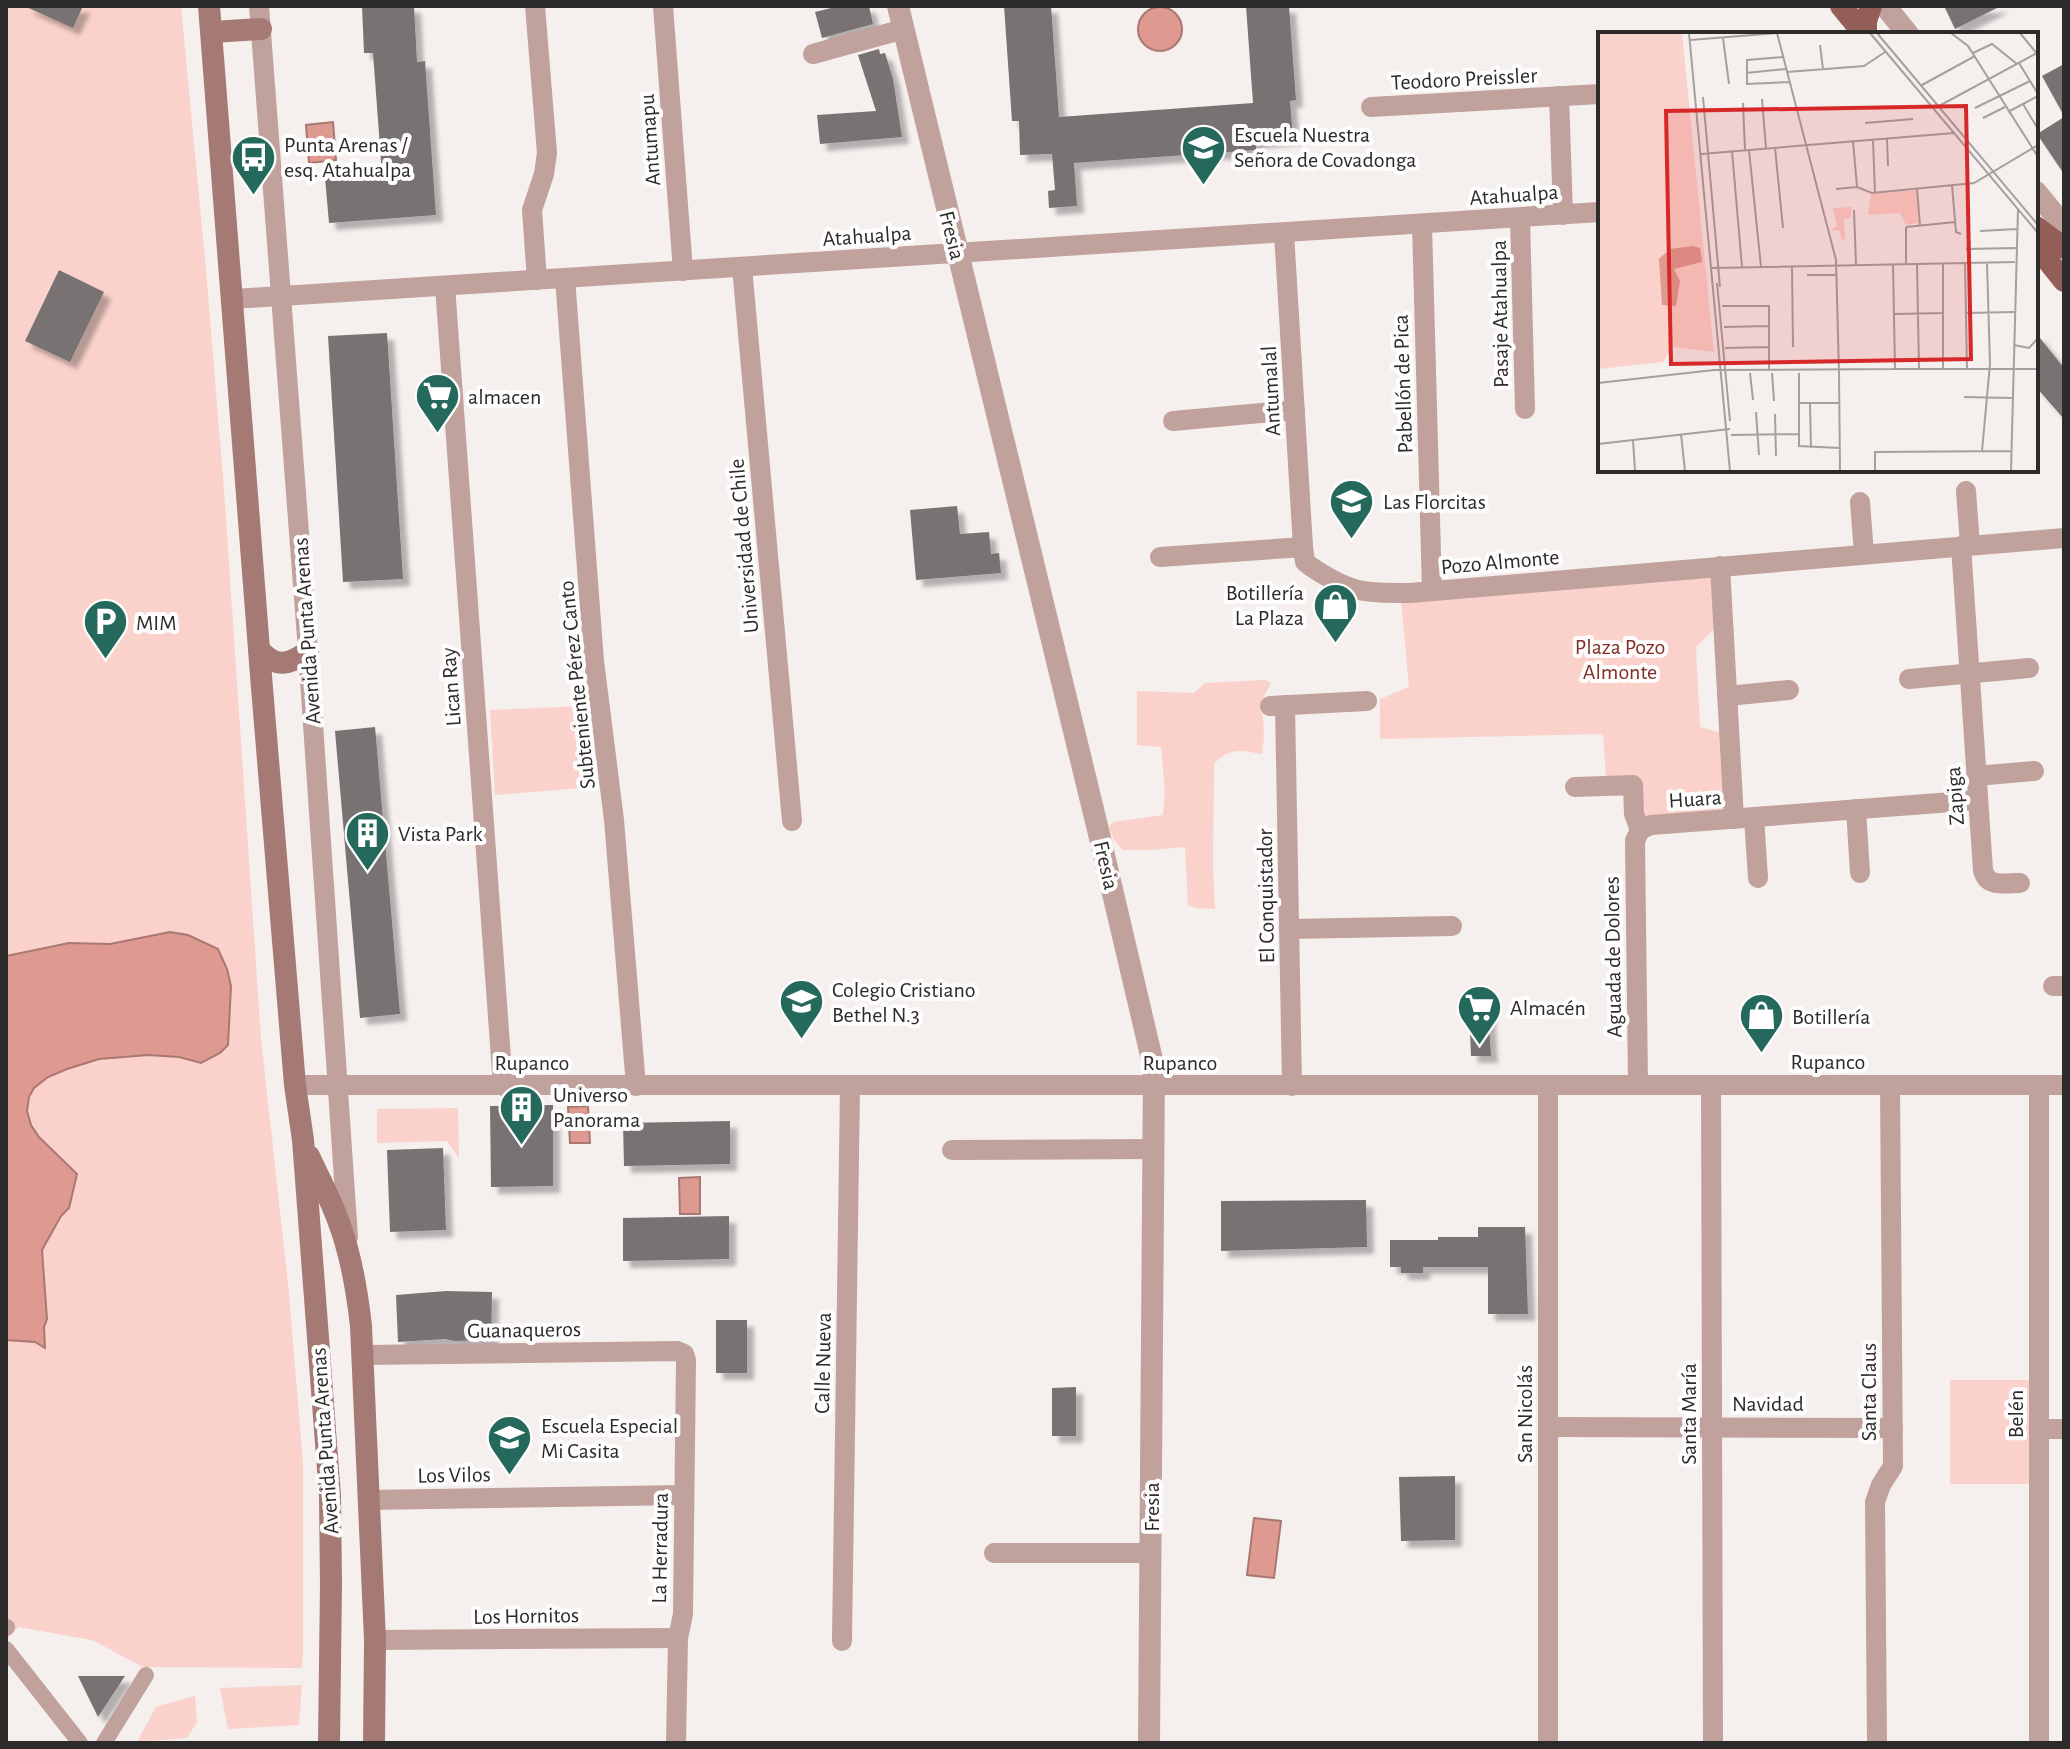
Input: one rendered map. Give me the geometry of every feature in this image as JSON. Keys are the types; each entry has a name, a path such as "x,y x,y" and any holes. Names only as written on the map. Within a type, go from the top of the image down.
{"main road":[{"name":"Avenida Punta Arenas","path":"209,6 330,1496 329,1743"},
{"path":"1841,6 1863,32"},
{"path":"1865,32 1871,6"},
{"path":"212,32 261,29"},
{"path":"2038,228 2064,248"},
{"path":"2038,248 2064,281"},
{"path":"259,649 271,659 285,663 297,660 308,651"},
{"name":"Avenida Punta Arenas","path":"303,1140 335,1213 358,1297 375,1640 374,1743"}],"street":[{"name":"Avenida Punta Arenas","path":"259,6 308,651 349,1257"},
{"path":"535,6 547,153 544,174 532,210 537,280"},
{"name":"Antumapu","path":"663,6 683,271"},
{"name":"Fresia","path":"898,6 1151,1050 1154,1149 1149,1743"},
{"path":"1885,6 1906,32"},
{"path":"813,54 904,29"},
{"name":"Teodoro Preissler","path":"1371,107 1598,94"},
{"name":"Teodoro Preissler","path":"1559,96 1563,215"},
{"path":"2038,194 2064,226"},
{"name":"Atahualpa","path":"233,299 1598,212"},
{"name":"Pasaje Atahualpa","path":"1520,218 1525,409"},
{"name":"Pabellón de Pica","path":"1422,224 1432,591"},
{"name":"Antumalal","path":"1284,233 1303,547"},
{"name":"Universidad de Chile","path":"742,267 792,821"},
{"name":"Subteniente Pérez Canto","path":"565,278 594,661 614,820 636,1086"},
{"name":"Lican Ray","path":"445,286 503,1086"},
{"path":"1173,421 1295,410"},
{"path":"1965,546 1966,491"},
{"path":"1860,502 1864,554"},
{"name":"Pozo Almonte","path":"1303,547 1305,562 1310,566 1350,589 1375,593 1432,591 2064,538"},
{"name":"Zapiga","path":"1965,546 1984,876 1992,883 2020,883"},
{"path":"1160,557 1303,547"},
{"path":"1720,566 1727,696 1744,818"},
{"path":"1909,679 2029,668"},
{"path":"1727,696 1789,690"},
{"name":"El Conquistador","path":"1292,1086 1289,929 1278,705 1367,701"},
{"path":"1976,776 2034,771"},
{"name":"Aguada de Dolores","path":"1575,787 1633,785 1634,814 1640,830 1635,841 1638,1084"},
{"name":"Huara","path":"1640,830 1651,825 1978,800"},
{"path":"1856,809 1860,873"},
{"name":"Huara","path":"1744,818 1758,878"},
{"path":"1289,929 1452,926"},
{"name":"Rupanco","path":"295,1085 2064,1085"},
{"name":"San Nicolás","path":"1548,1085 1548,1743"},
{"name":"Santa María","path":"1711,1085 1713,1743"},
{"name":"Santa Claus","path":"1877,1743 1875,1502 1893,1466 1890,1085"},
{"name":"Belén","path":"2039,1085 2039,1743"},
{"name":"Calle Nueva","path":"842,1641 850,1086"},
{"path":"952,1150 1154,1149"},
{"name":"Guanaqueros","path":"363,1355 677,1351 684,1354"},
{"name":"La Herradura","path":"676,1743 678,1638 683,1614 684,1354"},
{"name":"Navidad","path":"1548,1427 1893,1428"},
{"path":"2039,1429 2064,1429"},
{"name":"Los Vilos","path":"368,1500 684,1495"},
{"path":"994,1553 1150,1553"},
{"name":"Los Hornitos","path":"375,1640 678,1638"},
{"path":"6,1649 80,1743"},
{"path":"104,1743 146,1675"}],"green space":[{"path":"6,6 181,6 224,490 261,1039 288,1283 303,1463 302,1668 143,1667 92,1640 18,1627 6,1641"},
{"name":"Plaza Pozo Almonte","path":"1713,578 1717,626 1696,647 1700,727 1722,733 1727,804 1716,816 1642,818 1640,777 1606,778 1603,734 1380,739 1380,699 1409,687 1401,599 1628,581"},
{"path":"1265,680 1271,683 1262,700 1262,754 1230,752 1214,764 1215,909 1195,908 1188,905 1185,847 1123,850 1114,840 1109,827 1113,822 1163,815 1165,791 1161,747 1137,745 1137,691 1194,693 1205,683"},
{"path":"584,706 594,787 495,795 490,710"},
{"path":"458,1108 459,1158 447,1141 377,1143 377,1109"},
{"path":"1950,1380 2029,1380 2029,1484 1950,1484"},
{"path":"302,1685 299,1725 228,1729 220,1688"},
{"path":"195,1696 197,1722 187,1738 137,1742 156,1707"}],"shaded area":[{"path":"1160,7 1175,14 1182,29 1175,44 1160,51 1145,44 1138,29 1145,14"},
{"path":"333,122 336,160 309,163 306,125"},
{"path":"170,932 188,935 218,949 231,986 228,1045 201,1063 179,1057 148,1055 99,1059 48,1077 34,1088 27,1111 31,1125 77,1174 69,1208 61,1216 42,1250 47,1319 44,1327 45,1348 35,1342 6,1340 6,956 69,943 110,944"},
{"path":"588,1106 590,1143 570,1143 568,1107"},
{"path":"700,1177 700,1214 680,1214 679,1178"},
{"path":"1254,1518 1281,1521 1274,1578 1247,1575"}],"building":[{"path":"24,6 83,6 73,28"},
{"path":"362,6 414,6 417,62 425,61 436,215 329,223 325,178 382,174 373,53 364,53"},
{"path":"839,6 869,6 873,24 822,38 815,12"},
{"path":"1004,6 1051,6 1059,117 1253,103 1246,6 1289,6 1296,100 1290,101 1293,138 1256,141 1256,150 1074,163 1077,206 1049,208 1048,191 1055,190 1052,154 1020,155 1019,121 1012,121"},
{"path":"1944,6 2001,6 1955,29"},
{"path":"879,49 880,54 885,53 893,79 902,137 820,144 817,115 876,111 858,55"},
{"path":"2064,64 2064,116 2042,76"},
{"path":"2064,117 2064,174 2038,135"},
{"path":"59,270 104,292 70,362 25,341"},
{"path":"387,333 403,579 343,582 328,336"},
{"path":"2038,336 2064,368 2064,419 2038,389"},
{"path":"957,506 960,534 989,532 991,554 999,553 1001,573 916,580 910,510"},
{"name":"Vista Park","path":"375,727 400,1014 360,1018 335,731"},
{"path":"1488,1007 1491,1056 1471,1056 1469,1008"},
{"name":"Universo Panorama","path":"553,1105 553,1186 491,1187 490,1106"},
{"path":"730,1121 730,1164 624,1166 623,1123"},
{"path":"443,1148 446,1230 390,1232 387,1150"},
{"path":"1366,1200 1367,1247 1221,1251 1221,1201"},
{"path":"729,1216 729,1259 623,1261 623,1218"},
{"path":"1478,1227 1525,1227 1528,1314 1488,1314 1488,1267 1423,1267 1423,1273 1401,1273 1401,1267 1390,1267 1390,1240 1478,1237"},
{"path":"446,1291 492,1292 491,1340 398,1342 396,1295"},
{"path":"716,1320 747,1320 747,1373 716,1373"},
{"path":"1076,1387 1076,1436 1052,1436 1052,1388"},
{"path":"1455,1476 1455,1540 1401,1541 1399,1477"},
{"path":"78,1676 125,1676 98,1717"}],"place":[{"name":"Escuela Nuestra Señora de Covadonga","path":"1203,186"},
{"name":"Punta Arenas / esq. Atahualpa","path":"253,196"},
{"name":"almacen","path":"437,435"},
{"name":"Las Florcitas","path":"1352,540"},
{"name":"Botillería La Plaza","path":"1335,644"},
{"name":"MIM","path":"105,661"},
{"name":"Vista Park","path":"367,872"},
{"name":"Colegio Cristiano Bethel N.3","path":"801,1041"},
{"name":"Almacén","path":"1479,1046"},
{"name":"Botillería","path":"1761,1055"},
{"name":"Universo Panorama","path":"522,1146"},
{"name":"Escuela Especial Mi Casita","path":"510,1477"}]}
